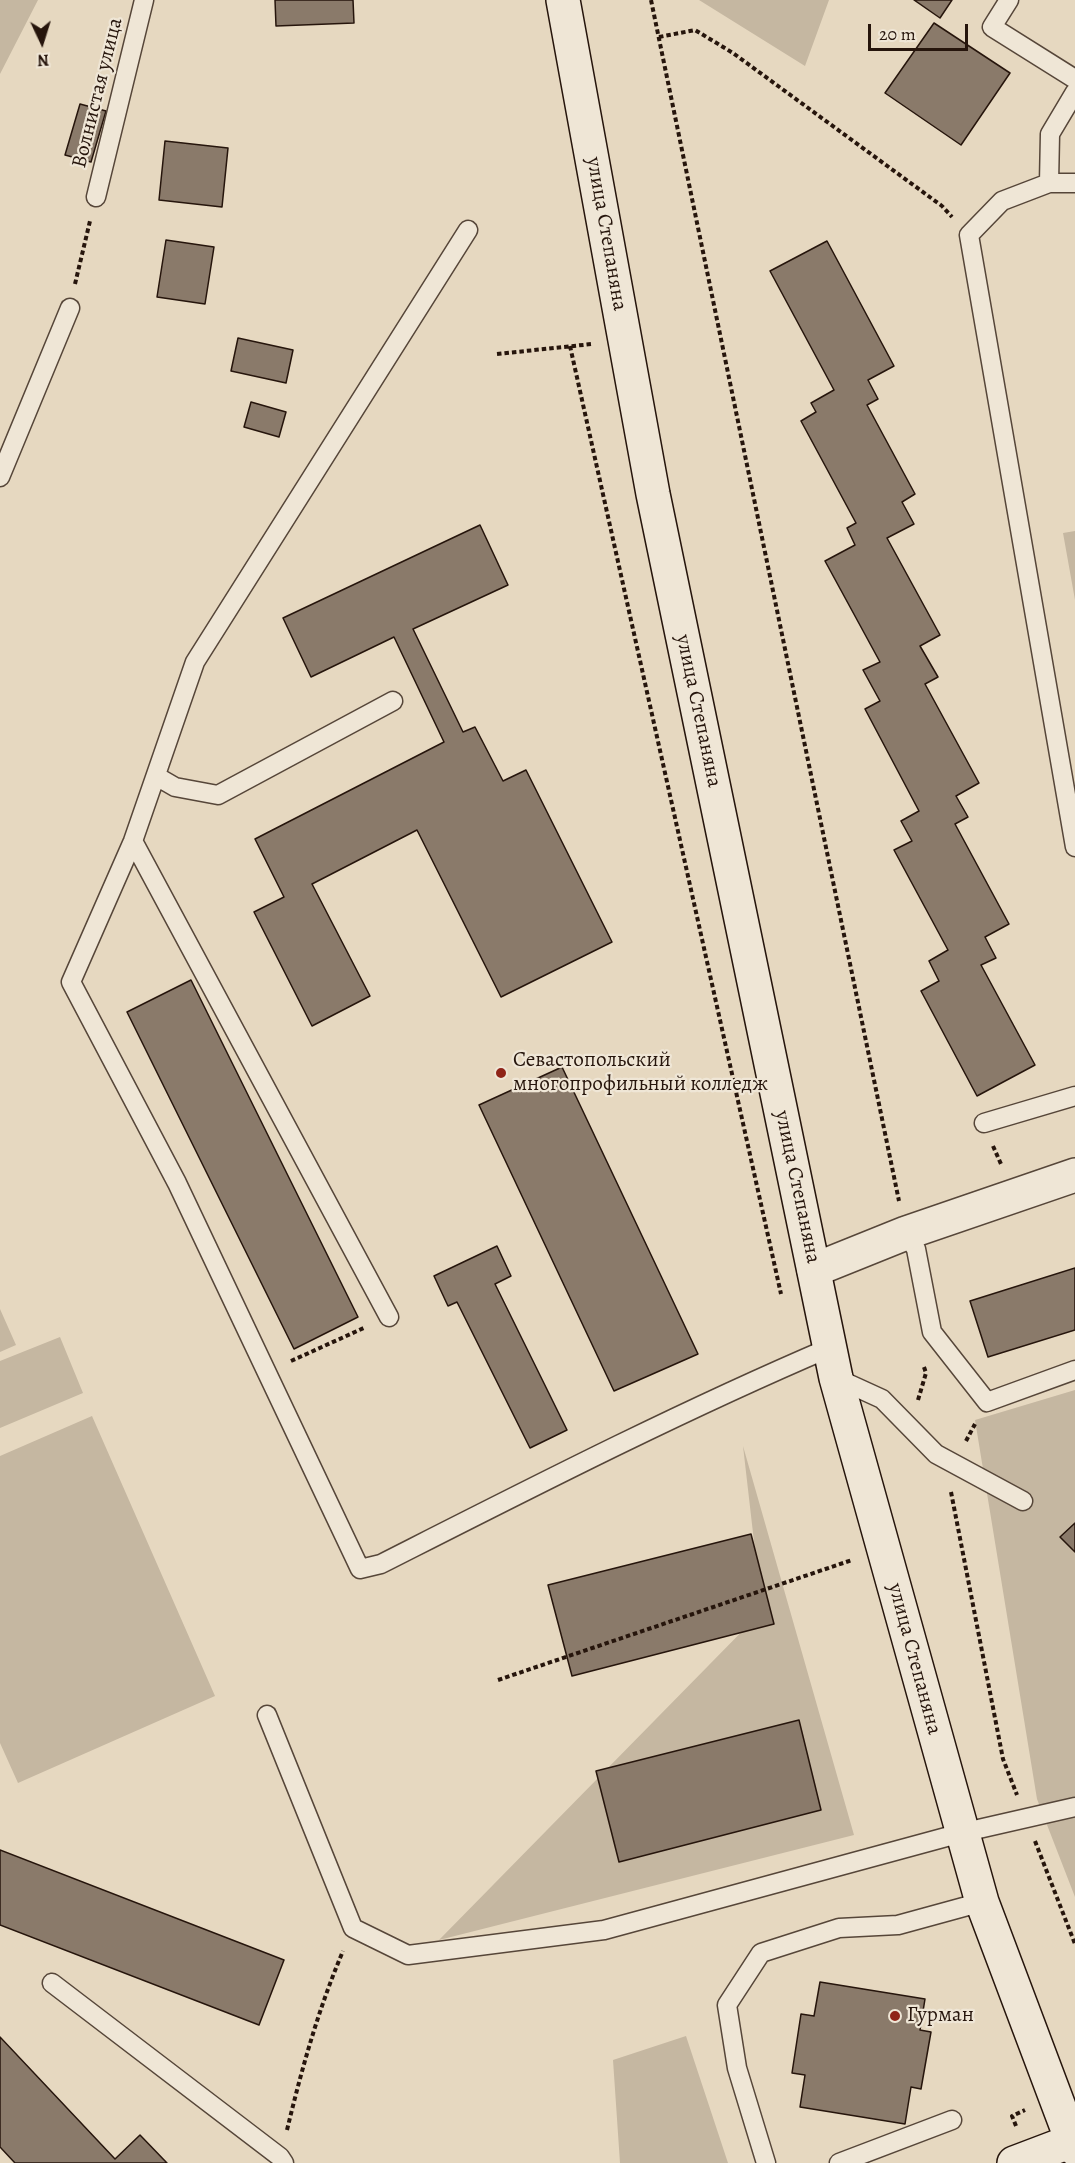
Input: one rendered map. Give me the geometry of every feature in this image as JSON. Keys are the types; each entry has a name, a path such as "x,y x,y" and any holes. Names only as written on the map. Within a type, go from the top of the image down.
{"main road":[{"name":"улица Степаняна","path":"563,0 653,494 832,1363 982,1902 1074,2145"},
{"path":"814,1270 906,1233 1075,1175"},
{"path":"1014,2163 1074,2145"}],"lane":[{"name":"Волнистая улица","path":"96,197 144,0"},
{"path":"1009,0 992,27 1075,79"},
{"path":"1049,183 1050,134 1075,92"},
{"path":"1075,183 1049,183 1002,201 969,235 1075,847"},
{"path":"468,230 195,662 133,841 71,982 177,1183 360,1569 381,1564 741,1385 832,1363 882,1399 936,1454 1023,1501"},
{"path":"0,477 69,308"},
{"path":"156,776 175,787 218,795 393,701"},
{"path":"133,841 389,1317"},
{"path":"984,1123 1075,1096"},
{"path":"906,1233 916,1249 932,1332 987,1402 1075,1370"},
{"path":"267,1715 353,1928 408,1955 604,1930 961,1833 1075,1807"},
{"path":"766,2163 737,2068 727,2006 761,1953 839,1928 898,1925 982,1902"},
{"path":"52,1983 282,2160"},
{"path":"839,2163 952,2120"}],"path":[{"path":"651,0 906,1233"},
{"path":"659,37 695,30 733,53 942,206 969,235"},
{"path":"69,308 96,197"},
{"path":"497,354 625,341"},
{"path":"570,346 783,1304"},
{"path":"984,1123 1014,1196"},
{"path":"265,1372 389,1317"},
{"path":"987,1402 948,1476 1003,1759 1075,1944"},
{"path":"498,1680 884,1549"},
{"path":"282,2160 307,2047 320,2006 353,1928"}],"shaded area":[{"path":"0,0 38,0 0,74"},
{"path":"699,0 829,0 805,66"},
{"path":"1075,531 1075,600 1063,533"},
{"path":"0,1309 16,1345 0,1352"},
{"path":"60,1337 83,1393 0,1428 0,1361"},
{"path":"1075,1390 1075,1897 1037,1799 975,1420"},
{"path":"92,1416 215,1696 18,1783 0,1743 0,1456"},
{"path":"743,1446 854,1835 439,1940 762,1611"},
{"path":"686,2036 728,2163 620,2163 613,2060"}],"building":[{"path":"275,0 353,0 354,23 276,26"},
{"path":"914,0 952,0 940,18"},
{"path":"934,23 1010,73 961,145 885,93"},
{"path":"80,104 106,111 91,162 65,155"},
{"path":"165,141 228,148 222,207 159,200"},
{"path":"166,240 214,247 205,304 157,297"},
{"path":"827,241 894,366 868,380 878,399 867,405 915,494 902,502 914,524 887,538 940,635 920,646 938,677 925,684 979,783 956,796 968,817 955,824 1009,924 985,937 996,958 981,965 1035,1065 977,1096 921,991 939,981 929,961 948,950 894,850 912,841 901,821 919,811 865,709 880,701 863,670 880,662 825,561 855,545 847,528 856,523 801,421 816,412 811,403 834,390 770,271"},
{"path":"238,338 293,350 286,383 231,371"},
{"path":"251,402 286,412 279,437 244,427"},
{"path":"480,525 508,585 413,629 463,732 475,727 503,781 526,770 612,942 501,997 417,830 312,884 370,996 312,1026 254,912 284,897 255,839 444,742 394,637 311,677 283,618"},
{"path":"191,980 358,1317 294,1349 127,1012"},
{"path":"562,1067 698,1354 614,1391 479,1105"},
{"path":"497,1246 511,1276 495,1284 567,1430 530,1448 457,1302 448,1306 434,1276"},
{"path":"1075,1268 1075,1330 988,1357 970,1301"},
{"path":"1075,1523 1075,1552 1060,1537"},
{"path":"751,1534 774,1624 572,1676 548,1585"},
{"path":"799,1720 821,1810 619,1862 596,1771"},
{"path":"0,1850 284,1960 259,2025 0,1925"},
{"path":"820,1982 925,1999 920,2030 931,2032 921,2089 911,2087 905,2124 800,2107 805,2075 792,2073 801,2014 814,2016"},
{"path":"0,2037 115,2159 140,2135 167,2163 15,2163 0,2147"}],"place":[{"name":"Севастопольский многопрофильный колледж","path":"501,1073"},
{"name":"Гурман","path":"895,2016"}]}
